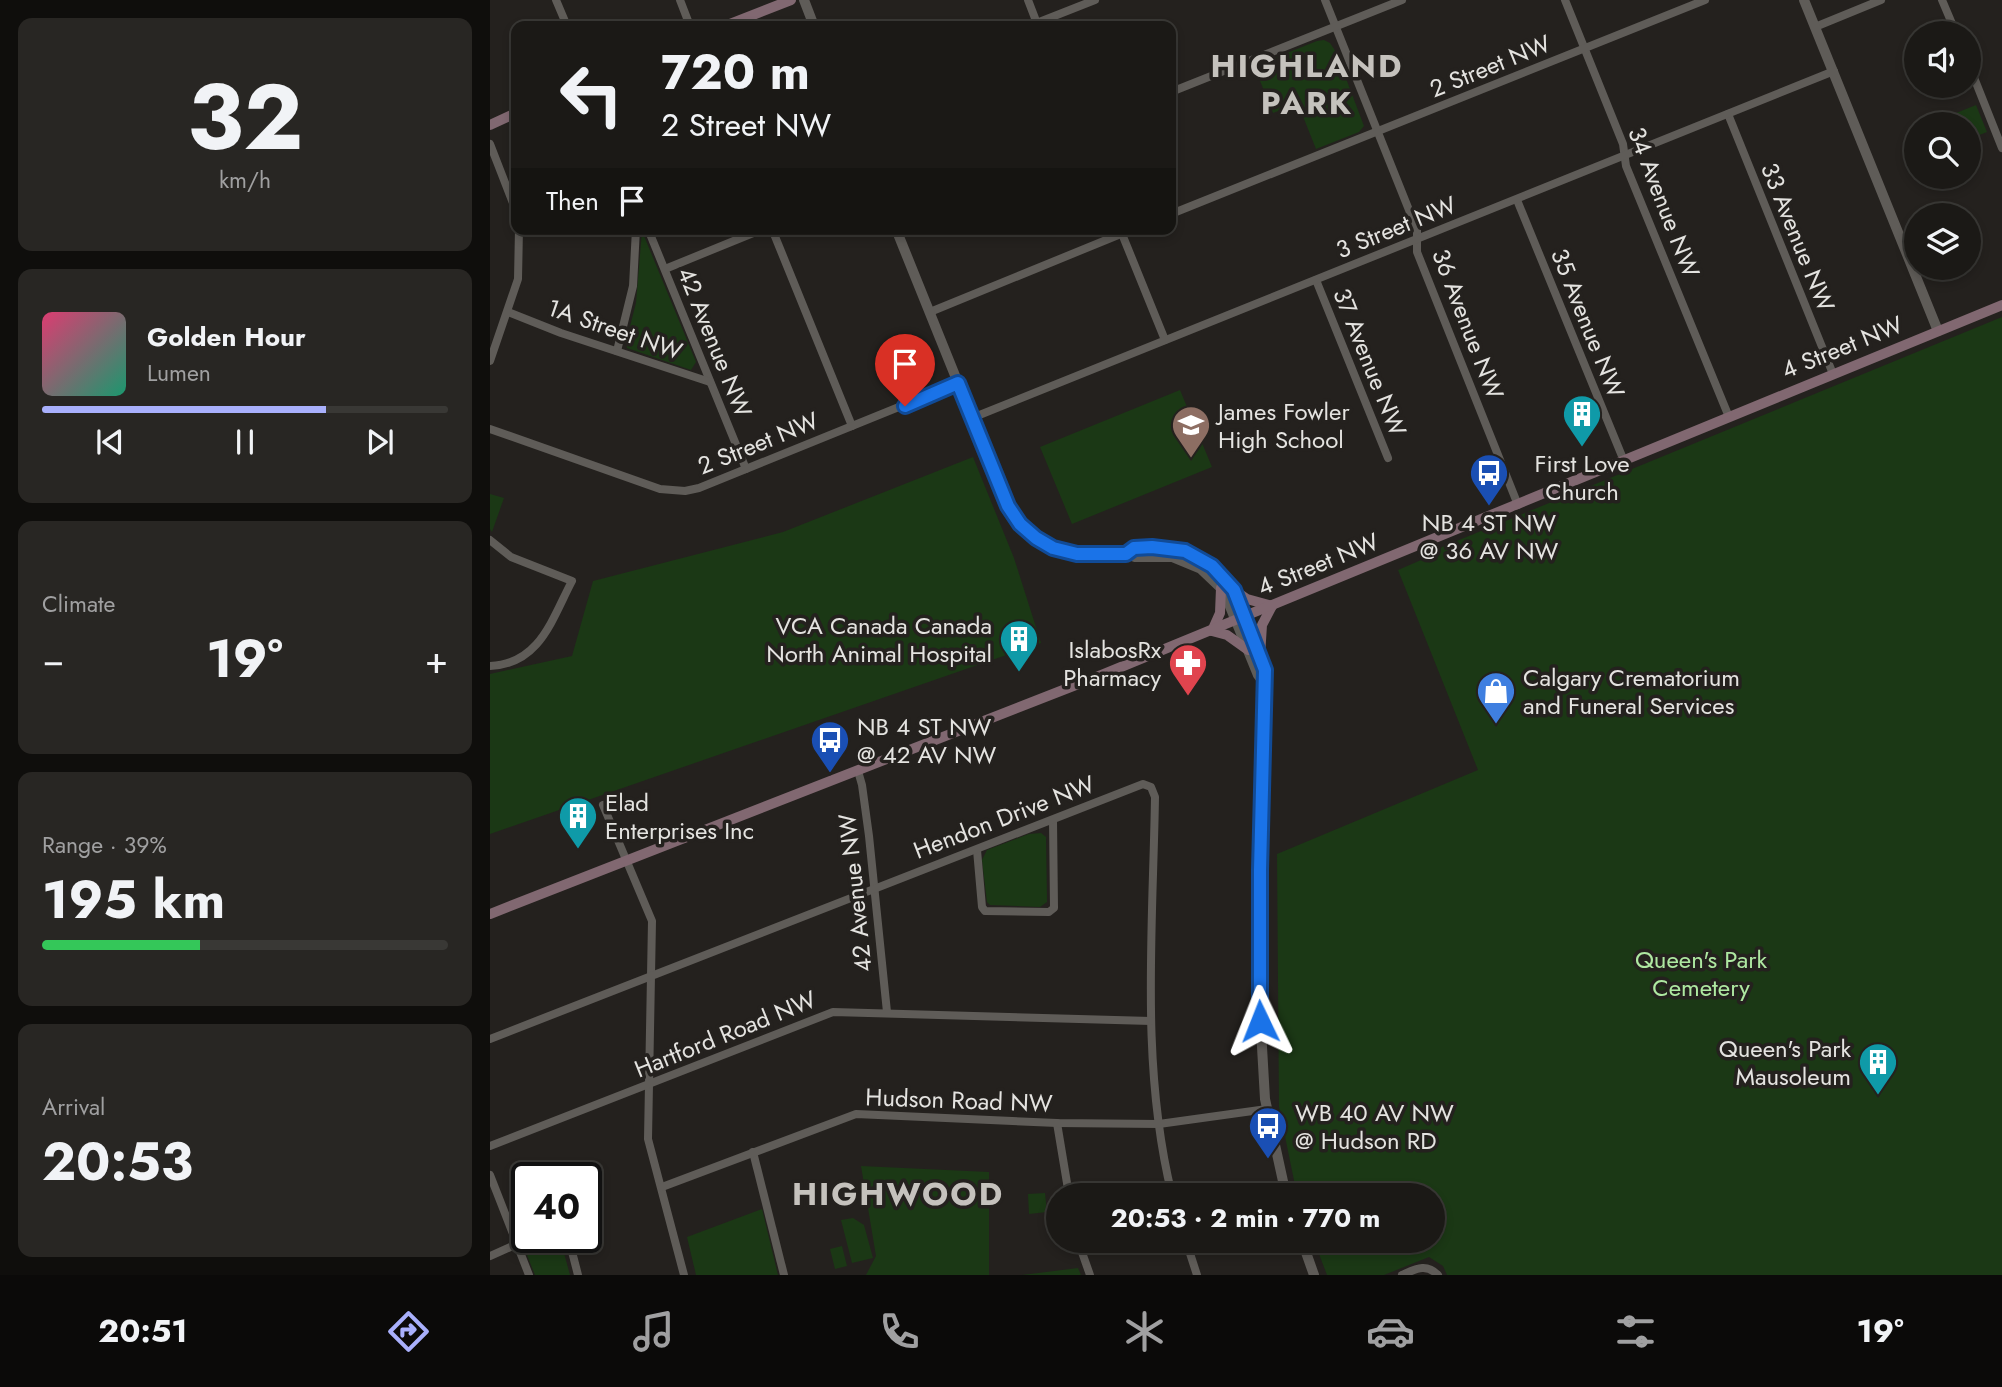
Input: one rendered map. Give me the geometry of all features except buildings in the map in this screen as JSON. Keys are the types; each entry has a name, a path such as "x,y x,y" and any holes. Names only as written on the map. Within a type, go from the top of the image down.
{"main road":[{"path":"738,21 791,0"},
{"path":"490,125 511,115"},
{"name":"4 Street NW","path":"490,914 1212,631 2002,305"},
{"path":"1221,588 1220,613 1212,631 1227,635 1248,650"},
{"path":"1234,590 1247,598 1272,606 1262,625 1260,656"}],"street":[{"path":"556,0 565,21"},
{"path":"680,0 688,21"},
{"path":"804,0 812,21"},
{"path":"1028,0 1034,21"},
{"path":"1045,21 1095,0"},
{"name":"36 Avenue NW","path":"1325,0 1417,230 1417,253 1518,505"},
{"path":"1176,90 1402,0"},
{"name":"34 Avenue NW","path":"1565,0 1623,144 1626,166 1728,417"},
{"name":"2 Street NW","path":"1176,212 1705,0"},
{"path":"1804,0 1938,331"},
{"path":"1815,27 1881,0"},
{"path":"1942,0 1951,21"},
{"name":"3 Street NW","path":"972,418 1834,71"},
{"path":"1981,95 2002,148"},
{"name":"33 Avenue NW","path":"1728,114 1833,374"},
{"path":"490,144 511,198"},
{"name":"35 Avenue NW","path":"1517,200 1624,461"},
{"path":"490,362 518,279 519,235"},
{"path":"617,351 633,286 636,235"},
{"name":"42 Avenue NW","path":"650,235 746,469"},
{"path":"665,270 749,235"},
{"path":"774,235 852,426"},
{"path":"898,235 1008,506 1027,531 1044,544 1070,553 1163,556 1182,560 1201,569 1221,588 1260,656 1265,670 1259,995 1267,1110 1283,1183"},
{"path":"930,312 1114,235"},
{"path":"1122,235 1165,340"},
{"name":"37 Avenue NW","path":"1316,280 1388,458"},
{"name":"1A Street NW","path":"508,312 710,382"},
{"name":"2 Street NW","path":"490,429 660,489 685,491 699,488 958,383"},
{"path":"490,540 511,557 572,580 541,639 531,651 512,663 490,666"},
{"path":"1126,554 1134,548 1168,547 1185,551 1212,566 1234,590 1248,650 1264,683"},
{"name":"42 Avenue NW","path":"858,771 862,785 887,1012"},
{"name":"Hendon Drive NW","path":"490,1039 1143,784 1151,787 1154,797 1152,1021 1159,1124 1170,1183"},
{"path":"603,804 652,921 648,1139 684,1275"},
{"path":"977,850 982,907 985,911 1049,912 1054,908 1053,820"},
{"name":"Hartford Road NW","path":"490,1146 833,1012 1152,1021"},
{"name":"Hudson Road NW","path":"662,1187 856,1114 1057,1123 1159,1124 1267,1110"},
{"path":"1057,1123 1067,1183"},
{"path":"753,1152 784,1275"},
{"path":"490,1175 511,1229"},
{"path":"490,1256 511,1247"},
{"path":"520,1253 529,1275"},
{"path":"572,1253 578,1275"},
{"path":"1082,1253 1090,1275"},
{"path":"1190,1253 1197,1275"},
{"path":"1306,1253 1314,1275"},
{"path":"1402,1275 1422,1267 1435,1272"}],"green space":[{"path":"1324,40 1330,43 1336,52 1364,126 1359,132 1316,149 1298,104 1273,113 1254,66"},
{"path":"1976,105 1979,112 1959,112"},
{"path":"1981,117 1987,132 1981,134"},
{"path":"644,235 696,362 691,370 627,348 626,342 636,303"},
{"name":"Queen's Park Cemetery","path":"2002,317 2002,1275 1447,1275 1443,1266 1429,1257 1384,1275 1327,1275 1319,1253 1445,1253 1445,1183 1295,1183 1279,1107 1277,854 1478,770 1398,570 1435,554 1442,547"},
{"path":"1180,390 1212,467 1072,524 1040,447"},
{"path":"973,457 1014,558 1041,643 490,834 490,674 572,656 593,581 783,532"},
{"path":"490,494 504,498 492,532 490,529"},
{"path":"1041,833 1046,837 1047,902 1040,907 990,905 987,902 982,860 987,850 1029,834"},
{"path":"861,1166 989,1172 989,1275 866,1275 876,1256"},
{"path":"1045,1193 1046,1212 1029,1214 1028,1194"},
{"path":"762,1209 778,1275 696,1275 687,1237"},
{"path":"853,1218 864,1225 873,1258 852,1263 841,1220"},
{"path":"842,1246 847,1266 835,1269 830,1249"},
{"path":"564,1253 570,1275 535,1275 527,1255"},
{"path":"1078,1268 1081,1275 1022,1275"}],"place":[{"name":"First Love Church","path":"1582,448"},
{"name":"James Fowler High School","path":"1191,459"},
{"name":"NB 4 ST NW @ 36 AV NW","path":"1489,507"},
{"name":"VCA Canada Canada North Animal Hospital","path":"1019,673"},
{"name":"IslabosRx Pharmacy","path":"1188,697"},
{"name":"Calgary Crematorium and Funeral Services","path":"1496,725"},
{"name":"NB 4 ST NW @ 42 AV NW","path":"830,774"},
{"name":"Elad Enterprises Inc","path":"578,850"},
{"name":"Queen's Park Mausoleum","path":"1878,1096"},
{"name":"WB 40 AV NW @ Hudson RD","path":"1268,1160"}],"district":[{"name":"HIGHLAND PARK","path":"1307,84"},
{"name":"HIGHWOOD","path":"898,1194"}],"route":[{"path":"905,406 958,383 1008,506 1027,531 1044,544 1085,555 1126,554 1134,548 1175,548 1203,559 1225,578 1234,590 1265,670 1260,870 1260,1021"}]}
